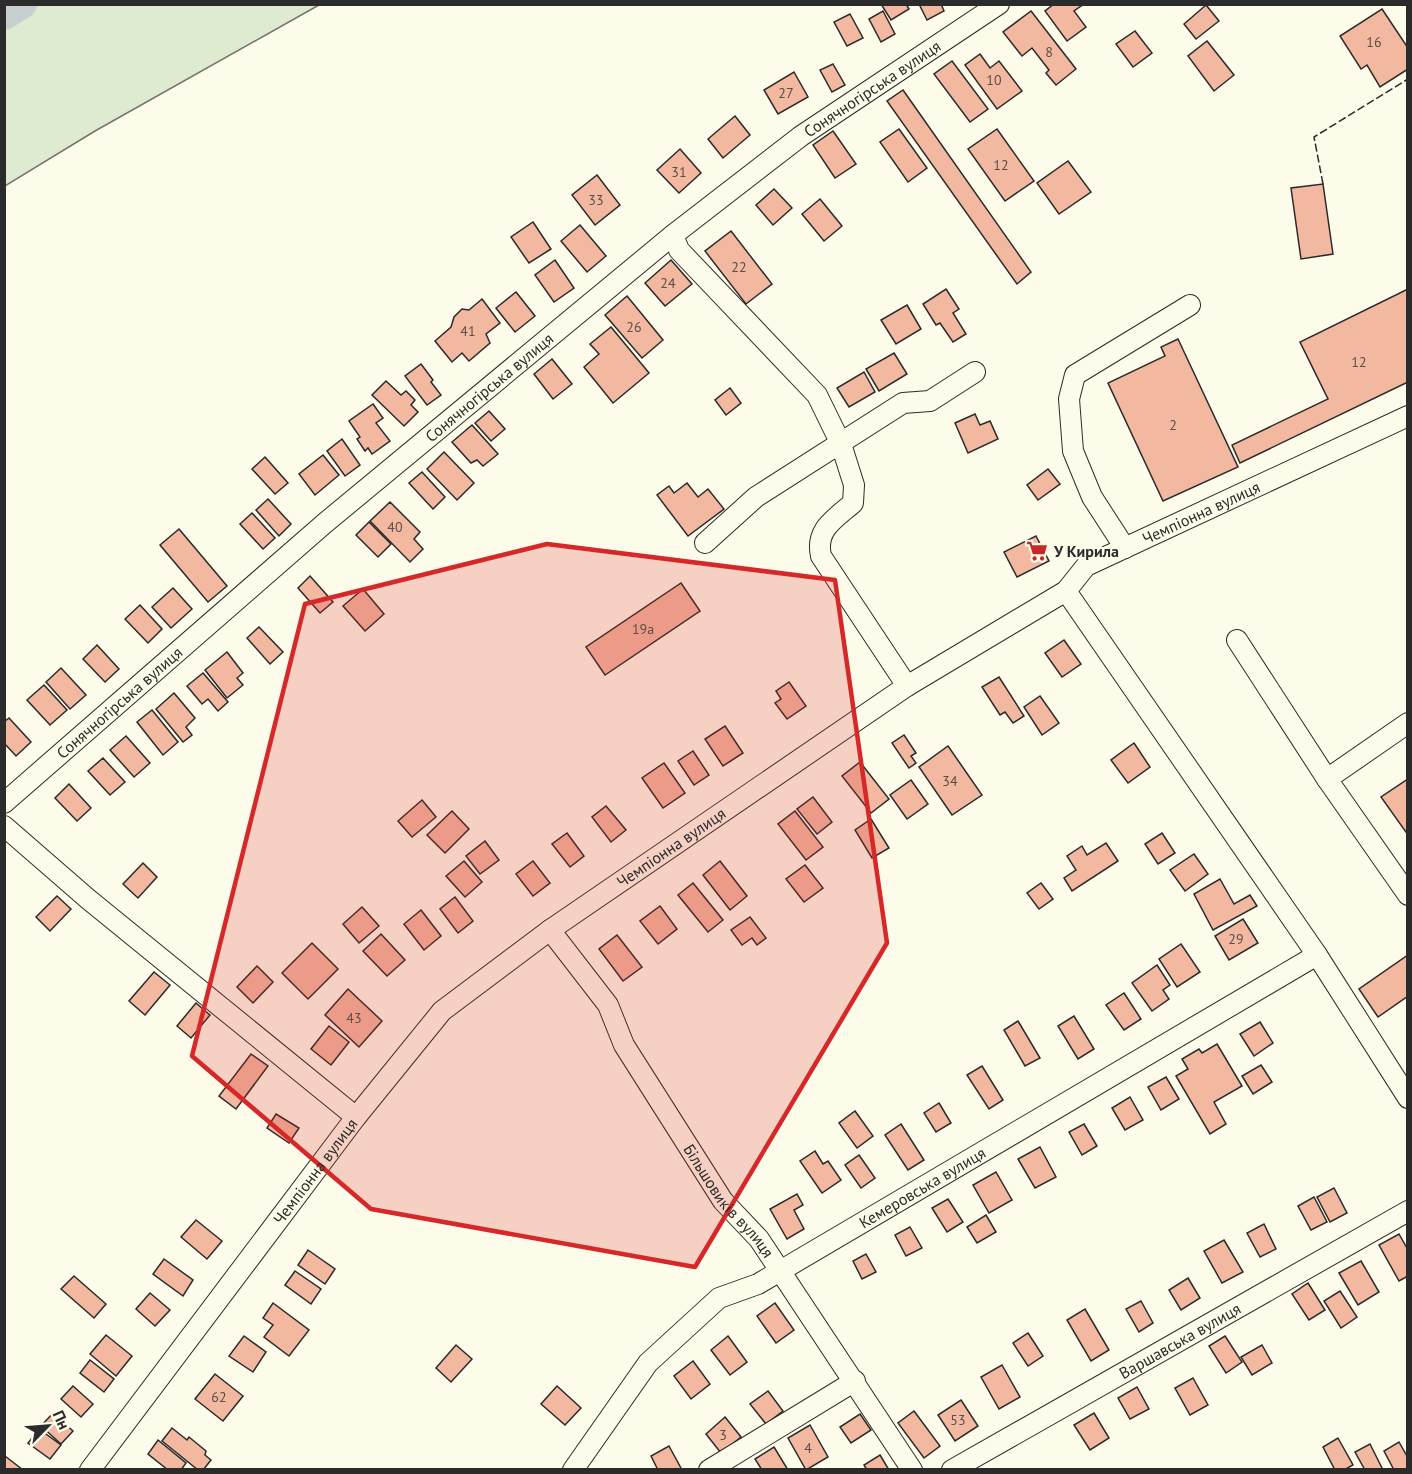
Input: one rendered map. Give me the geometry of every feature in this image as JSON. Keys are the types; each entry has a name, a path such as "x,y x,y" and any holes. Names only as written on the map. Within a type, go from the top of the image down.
{"street":[{"name":"Сонячногірська вулиця","path":"4,803 325,523 673,235 801,136 999,4"},
{"path":"673,235 679,250 816,395 841,444 854,485 853,503 822,532 818,544 821,556 907,686"},
{"path":"1125,548 1092,497 1073,451 1069,399 1075,375 1190,305"},
{"path":"705,543 756,497 903,404 930,400 975,372"},
{"name":"Чемпіонна вулиця","path":"90,1470 356,1117 442,1011 550,930 907,686 1066,591 1086,566 1407,416"},
{"path":"1066,591 1317,955 1407,1098"},
{"path":"1237,640 1327,779 1407,895"},
{"path":"1327,779 1407,723"},
{"path":"4,826 88,899 356,1117"},
{"name":"Більшовиків вулиця","path":"550,930 608,1005 624,1046 723,1201 759,1239 912,1470"},
{"name":"Кемеровська вулиця","path":"573,1470 648,1363 719,1298 758,1284 1317,955"},
{"name":"Варшавська вулиця","path":"952,1470 1407,1211"},
{"path":"709,1470 855,1381"}],"highlighted area":[{"path":"547,544 835,580 887,943 695,1267 371,1209 192,1056 305,604"}],"green space":[{"path":"9,4 319,5 95,131 5,186 4,7"}],"building":[{"path":"881,4 906,4 909,9 891,20"},
{"path":"919,4 941,4 944,11 927,20"},
{"path":"1054,4 1084,4 1074,11 1086,27 1067,41 1045,11"},
{"path":"1206,5 1219,21 1196,39 1184,24"},
{"path":"1382,9 1408,48 1408,69 1380,87 1367,65 1361,69 1340,36"},
{"path":"883,11 895,34 881,42 869,19"},
{"path":"1031,11 1076,69 1056,85 1046,73 1049,70 1032,48 1022,56 1003,32"},
{"path":"850,14 863,38 847,46 834,22"},
{"path":"1135,31 1152,53 1133,67 1116,44"},
{"path":"1207,41 1234,75 1214,91 1188,56"},
{"path":"980,54 990,68 999,61 1022,91 997,109 965,65"},
{"path":"952,61 988,109 970,122 934,74"},
{"path":"833,64 845,85 832,92 820,70"},
{"path":"794,72 808,97 778,114 764,90"},
{"path":"903,90 1031,272 1017,284 887,101"},
{"path":"735,116 750,135 723,158 708,139"},
{"path":"899,129 927,168 908,182 880,142"},
{"path":"997,129 1034,181 1005,201 968,149"},
{"path":"833,131 856,164 835,178 813,145"},
{"path":"680,149 701,173 679,193 657,170"},
{"path":"1068,161 1091,192 1059,214 1037,183"},
{"path":"597,175 620,205 595,225 572,195"},
{"path":"1323,184 1333,254 1301,259 1291,188"},
{"path":"774,189 792,208 773,225 756,205"},
{"path":"820,199 842,226 824,241 802,214"},
{"path":"533,222 551,249 529,263 511,237"},
{"path":"580,225 606,256 587,272 561,241"},
{"path":"731,231 772,284 746,304 705,251"},
{"path":"555,260 574,288 554,302 535,275"},
{"path":"671,260 692,284 665,306 645,283"},
{"path":"946,289 959,309 953,313 966,334 953,342 940,323 936,325 923,304"},
{"path":"1408,289 1408,382 1240,463 1232,445 1328,399 1300,342"},
{"path":"516,292 535,316 515,332 496,308"},
{"path":"627,296 663,340 642,358 605,315"},
{"path":"482,299 500,323 486,334 490,343 469,361 462,353 452,362 435,341 451,327 454,317 462,309 469,310"},
{"path":"907,305 921,329 896,344 881,320"},
{"path":"611,327 649,373 613,403 584,367 599,354 590,344"},
{"path":"1178,339 1238,467 1163,501 1108,383 1165,356 1161,347"},
{"path":"894,353 907,374 879,391 866,369"},
{"path":"552,359 572,384 553,399 534,374"},
{"path":"421,364 441,395 427,405 405,376"},
{"path":"864,372 875,392 849,407 837,388"},
{"path":"386,381 401,395 406,391 415,400 411,405 418,412 404,426 372,395"},
{"path":"730,388 741,403 726,415 715,400"},
{"path":"373,404 383,418 376,423 390,441 372,454 368,448 365,451 357,439 360,437 349,421"},
{"path":"489,411 505,429 491,441 475,423"},
{"path":"975,414 980,425 990,421 998,439 968,453 955,423"},
{"path":"472,425 498,454 483,466 477,460 471,463 452,442"},
{"path":"342,439 360,465 345,476 327,451"},
{"path":"444,452 474,483 457,500 427,469"},
{"path":"323,455 339,475 315,495 299,474"},
{"path":"265,457 288,483 275,494 252,469"},
{"path":"1048,469 1060,484 1038,500 1027,485"},
{"path":"422,472 445,497 433,509 409,483"},
{"path":"687,483 698,497 708,489 724,509 688,536 657,495 669,486 674,493"},
{"path":"268,499 291,524 279,536 256,510"},
{"path":"390,502 420,532 414,539 423,549 410,562 370,521"},
{"path":"252,513 275,538 263,549 240,524"},
{"path":"369,522 391,544 378,557 356,535"},
{"path":"179,529 227,586 208,602 160,545"},
{"path":"1036,536 1049,561 1017,577 1004,552"},
{"path":"310,576 333,602 320,613 298,588"},
{"path":"681,583 700,611 605,675 586,647"},
{"path":"173,588 192,609 171,628 152,607"},
{"path":"363,589 384,614 365,631 343,606"},
{"path":"140,605 162,629 148,643 125,619"},
{"path":"259,627 283,652 270,664 247,638"},
{"path":"1064,640 1081,664 1062,677 1045,653"},
{"path":"97,645 119,669 105,682 83,659"},
{"path":"227,652 243,673 237,678 243,685 227,698 205,670"},
{"path":"61,668 86,695 70,709 46,682"},
{"path":"203,673 228,702 218,711 208,699 202,704 187,686"},
{"path":"999,677 1024,716 1013,723 1005,712 1000,715 982,687"},
{"path":"789,682 806,706 787,719 775,703 781,699 776,691"},
{"path":"44,685 67,710 50,725 27,700"},
{"path":"174,693 195,718 186,727 192,735 183,742 156,709"},
{"path":"1040,696 1059,723 1042,735 1024,707"},
{"path":"152,710 178,742 163,755 137,722"},
{"path":"9,718 31,742 16,756 4,743 4,722"},
{"path":"725,726 743,753 723,766 705,739"},
{"path":"904,735 916,753 911,756 916,763 909,768 892,743"},
{"path":"126,736 150,763 134,777 110,750"},
{"path":"1134,743 1150,767 1128,783 1111,760"},
{"path":"948,746 982,795 952,815 919,767"},
{"path":"693,751 709,775 694,785 678,761"},
{"path":"103,758 125,782 110,795 88,771"},
{"path":"860,762 889,799 871,813 842,776"},
{"path":"664,763 685,793 663,808 642,778"},
{"path":"1408,779 1408,835 1381,797"},
{"path":"911,780 928,804 907,819 890,795"},
{"path":"69,784 91,808 77,821 55,798"},
{"path":"813,797 832,822 817,834 797,809"},
{"path":"422,800 436,817 412,837 398,821"},
{"path":"606,806 626,830 611,842 592,817"},
{"path":"452,811 469,829 445,853 427,835"},
{"path":"795,811 823,847 806,860 778,824"},
{"path":"871,819 889,848 872,858 855,830"},
{"path":"567,833 584,856 570,867 552,844"},
{"path":"1162,833 1175,853 1158,864 1145,844"},
{"path":"485,841 499,860 480,874 466,856"},
{"path":"1106,843 1118,861 1072,891 1064,878 1076,870 1067,856 1082,846 1087,855"},
{"path":"1194,854 1208,874 1185,891 1170,870"},
{"path":"464,861 482,882 465,897 446,876"},
{"path":"533,861 550,883 533,896 516,874"},
{"path":"720,861 747,896 730,910 703,875"},
{"path":"143,863 157,877 138,898 123,884"},
{"path":"805,865 823,888 804,902 786,879"},
{"path":"1220,879 1234,904 1250,895 1257,906 1213,930 1194,894"},
{"path":"693,883 723,920 708,932 678,895"},
{"path":"1041,883 1053,899 1039,909 1027,893"},
{"path":"57,896 71,909 50,931 36,917"},
{"path":"455,897 473,921 458,933 440,909"},
{"path":"660,906 677,929 658,944 640,921"},
{"path":"362,907 379,926 359,943 343,924"},
{"path":"421,910 441,936 424,950 404,924"},
{"path":"750,917 766,938 757,945 752,938 742,945 731,930"},
{"path":"1243,919 1258,943 1229,960 1215,936"},
{"path":"381,934 405,960 387,976 363,951"},
{"path":"617,935 642,967 623,981 599,949"},
{"path":"312,943 338,969 308,999 282,973"},
{"path":"1181,944 1200,972 1177,987 1159,959"},
{"path":"1408,955 1408,996 1378,1017 1359,989"},
{"path":"1157,965 1170,985 1163,990 1169,999 1152,1011 1132,983"},
{"path":"257,966 273,982 253,1003 237,987"},
{"path":"154,972 170,985 145,1015 129,1001"},
{"path":"348,989 382,1021 359,1047 325,1015"},
{"path":"1124,993 1141,1019 1124,1030 1106,1005"},
{"path":"196,1003 210,1015 191,1038 177,1026"},
{"path":"1074,1016 1094,1049 1078,1059 1058,1026"},
{"path":"1018,1021 1040,1058 1025,1066 1004,1030"},
{"path":"1260,1022 1273,1043 1254,1056 1240,1034"},
{"path":"329,1026 349,1042 331,1065 311,1049"},
{"path":"1217,1044 1242,1086 1214,1102 1226,1124 1210,1134 1176,1076 1188,1069 1182,1059 1199,1049 1202,1053"},
{"path":"251,1054 268,1066 236,1109 219,1096"},
{"path":"1261,1065 1272,1082 1253,1094 1242,1076"},
{"path":"982,1066 1003,1100 989,1109 967,1075"},
{"path":"1166,1077 1179,1099 1161,1110 1148,1087"},
{"path":"1130,1097 1143,1120 1125,1130 1112,1108"},
{"path":"939,1103 951,1123 936,1132 924,1113"},
{"path":"855,1111 873,1136 857,1148 839,1123"},
{"path":"276,1114 299,1128 289,1143 267,1128"},
{"path":"901,1124 924,1160 908,1170 885,1135"},
{"path":"1084,1124 1097,1146 1082,1155 1069,1132"},
{"path":"1040,1147 1056,1177 1035,1188 1018,1159"},
{"path":"815,1151 823,1164 828,1161 841,1180 822,1193 800,1161"},
{"path":"859,1155 875,1178 861,1188 845,1165"},
{"path":"996,1172 1012,1200 989,1213 973,1185"},
{"path":"1334,1188 1347,1213 1330,1222 1317,1197"},
{"path":"797,1194 803,1205 794,1210 804,1229 787,1239 770,1209"},
{"path":"1314,1197 1327,1222 1311,1230 1298,1206"},
{"path":"948,1199 963,1222 947,1232 932,1208"},
{"path":"986,1215 996,1232 977,1243 967,1227"},
{"path":"196,1220 222,1241 207,1259 181,1237"},
{"path":"1264,1224 1276,1249 1260,1257 1247,1233"},
{"path":"910,1227 922,1248 906,1256 895,1235"},
{"path":"1399,1234 1408,1250 1408,1276 1399,1281 1379,1245"},
{"path":"1224,1240 1243,1272 1222,1283 1204,1251"},
{"path":"308,1250 335,1269 325,1284 298,1265"},
{"path":"866,1254 876,1272 862,1279 853,1261"},
{"path":"164,1259 193,1280 183,1296 153,1274"},
{"path":"1361,1261 1379,1292 1358,1305 1339,1273"},
{"path":"295,1271 321,1289 311,1304 285,1285"},
{"path":"74,1276 106,1304 94,1318 61,1289"},
{"path":"1188,1278 1200,1298 1181,1310 1169,1290"},
{"path":"1308,1283 1325,1310 1309,1320 1292,1294"},
{"path":"1340,1291 1357,1317 1341,1328 1324,1301"},
{"path":"150,1293 170,1310 155,1326 136,1309"},
{"path":"1141,1301 1153,1323 1139,1332 1126,1309"},
{"path":"273,1303 309,1330 289,1356 264,1337 273,1325 263,1318"},
{"path":"775,1303 794,1330 776,1343 757,1316"},
{"path":"1085,1309 1109,1350 1091,1361 1067,1320"},
{"path":"1028,1333 1043,1356 1028,1366 1013,1343"},
{"path":"106,1335 132,1356 116,1376 90,1354"},
{"path":"244,1336 266,1352 253,1372 229,1356"},
{"path":"728,1336 747,1362 730,1375 711,1350"},
{"path":"1225,1336 1242,1362 1226,1373 1209,1346"},
{"path":"456,1345 472,1359 451,1382 436,1368"},
{"path":"1262,1345 1272,1363 1252,1375 1241,1357"},
{"path":"90,1360 114,1379 104,1392 80,1373"},
{"path":"693,1361 710,1384 691,1399 674,1376"},
{"path":"1002,1365 1020,1397 999,1409 981,1377"},
{"path":"215,1374 243,1396 223,1421 195,1399"},
{"path":"1193,1378 1208,1405 1190,1415 1175,1388"},
{"path":"73,1386 93,1404 81,1417 61,1399"},
{"path":"557,1386 581,1408 565,1425 541,1404"},
{"path":"1137,1387 1149,1409 1130,1419 1118,1398"},
{"path":"768,1391 783,1411 766,1424 750,1404"},
{"path":"961,1400 978,1426 955,1441 938,1415"},
{"path":"914,1411 940,1446 924,1458 898,1423"},
{"path":"53,1413 73,1431 61,1444 41,1426"},
{"path":"1094,1413 1109,1438 1090,1450 1074,1425"},
{"path":"860,1414 871,1430 851,1443 840,1427"},
{"path":"725,1417 741,1437 721,1453 706,1434"},
{"path":"810,1425 828,1457 806,1470 788,1438"},
{"path":"172,1428 187,1440 189,1437 206,1451 205,1455 211,1460 203,1470 198,1470 162,1441"},
{"path":"39,1429 61,1445 50,1459 28,1443"},
{"path":"1338,1438 1353,1465 1344,1470 1335,1470 1323,1447"},
{"path":"158,1440 186,1463 181,1470 168,1470 148,1454"},
{"path":"1399,1442 1408,1458 1408,1470 1394,1470 1384,1451"},
{"path":"1370,1444 1382,1468 1379,1470 1365,1470 1355,1452"},
{"path":"669,1446 682,1470 658,1470 651,1456"},
{"path":"774,1447 788,1470 762,1470 755,1459"},
{"path":"880,1455 889,1470 867,1470 864,1465"},
{"path":"5,1456 23,1470 4,1470"}],"waterway":[{"path":"4,15 22,4"}],"fence":[{"path":"1323,184 1314,137 1408,79"}],"place":[{"name":"У Кирила","path":"1037,551"}]}
